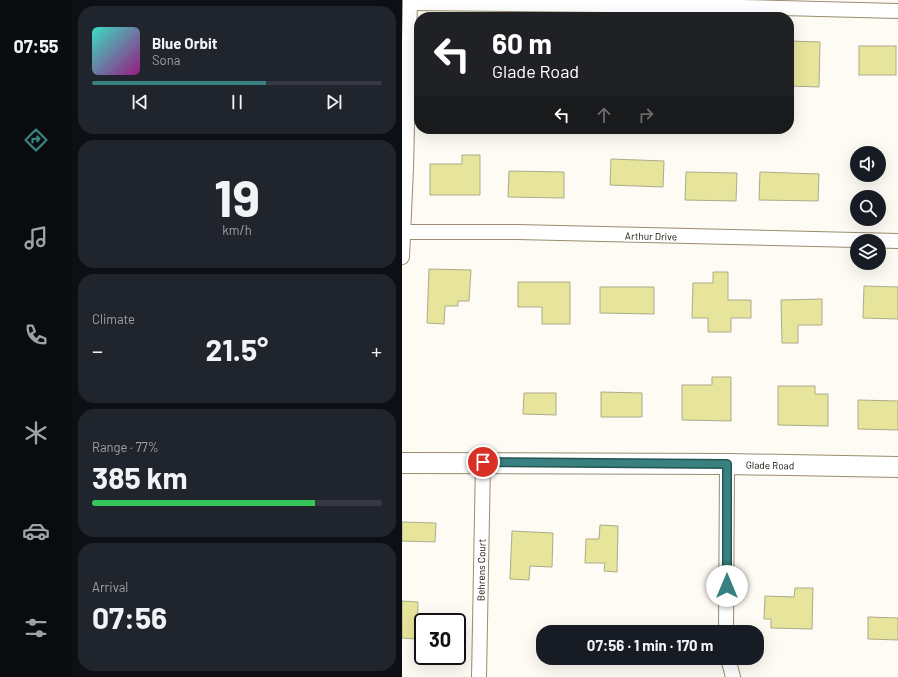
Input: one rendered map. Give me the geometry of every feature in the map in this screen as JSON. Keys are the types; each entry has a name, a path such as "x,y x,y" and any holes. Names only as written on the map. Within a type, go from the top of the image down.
{"main road":[{"name":"Glade Road","path":"402,463 483,462 898,467"}],"street":[{"path":"402,257 410,2 709,6 898,11"},
{"name":"Arthur Drive","path":"403,232 517,232 898,241"},
{"name":"Behrens Court","path":"479,677 483,462"},
{"path":"726,625 727,464"},
{"path":"730,665 733,677"}],"building":[{"path":"794,41 820,42 819,87 794,86"},
{"path":"859,46 896,46 896,75 859,75"},
{"path":"462,155 480,155 480,195 430,195 430,164 462,164"},
{"path":"611,159 664,161 663,187 610,185"},
{"path":"509,171 564,172 564,198 508,197"},
{"path":"686,172 737,173 736,201 685,200"},
{"path":"760,172 819,174 818,201 759,200"},
{"path":"429,269 471,270 469,301 458,301 458,306 445,306 444,324 427,323"},
{"path":"713,272 728,272 728,300 751,300 751,318 731,318 731,332 708,332 708,318 692,318 693,283 713,283"},
{"path":"518,282 570,282 570,324 542,324 542,307 518,307"},
{"path":"864,286 898,287 898,319 863,318"},
{"path":"600,287 654,287 654,314 600,313"},
{"path":"822,299 822,325 798,325 798,343 782,343 781,300"},
{"path":"712,377 731,377 731,421 682,420 682,385 712,385"},
{"path":"778,386 815,386 815,394 828,394 828,426 778,425"},
{"path":"601,392 642,393 642,417 601,417"},
{"path":"524,393 556,393 556,415 523,414"},
{"path":"858,400 898,401 898,430 858,429"},
{"path":"402,522 436,523 435,542 402,541"},
{"path":"600,525 618,526 617,572 604,571 605,563 585,563 586,539 599,539"},
{"path":"512,531 553,533 552,567 530,566 529,580 510,579"},
{"path":"795,588 813,588 812,629 771,628 771,619 764,619 765,596 794,597"},
{"path":"402,601 418,602 418,613 414,613 414,639 402,638"},
{"path":"868,617 898,618 898,640 868,639"}],"route":[{"path":"483,462 727,464 727,586"}]}
